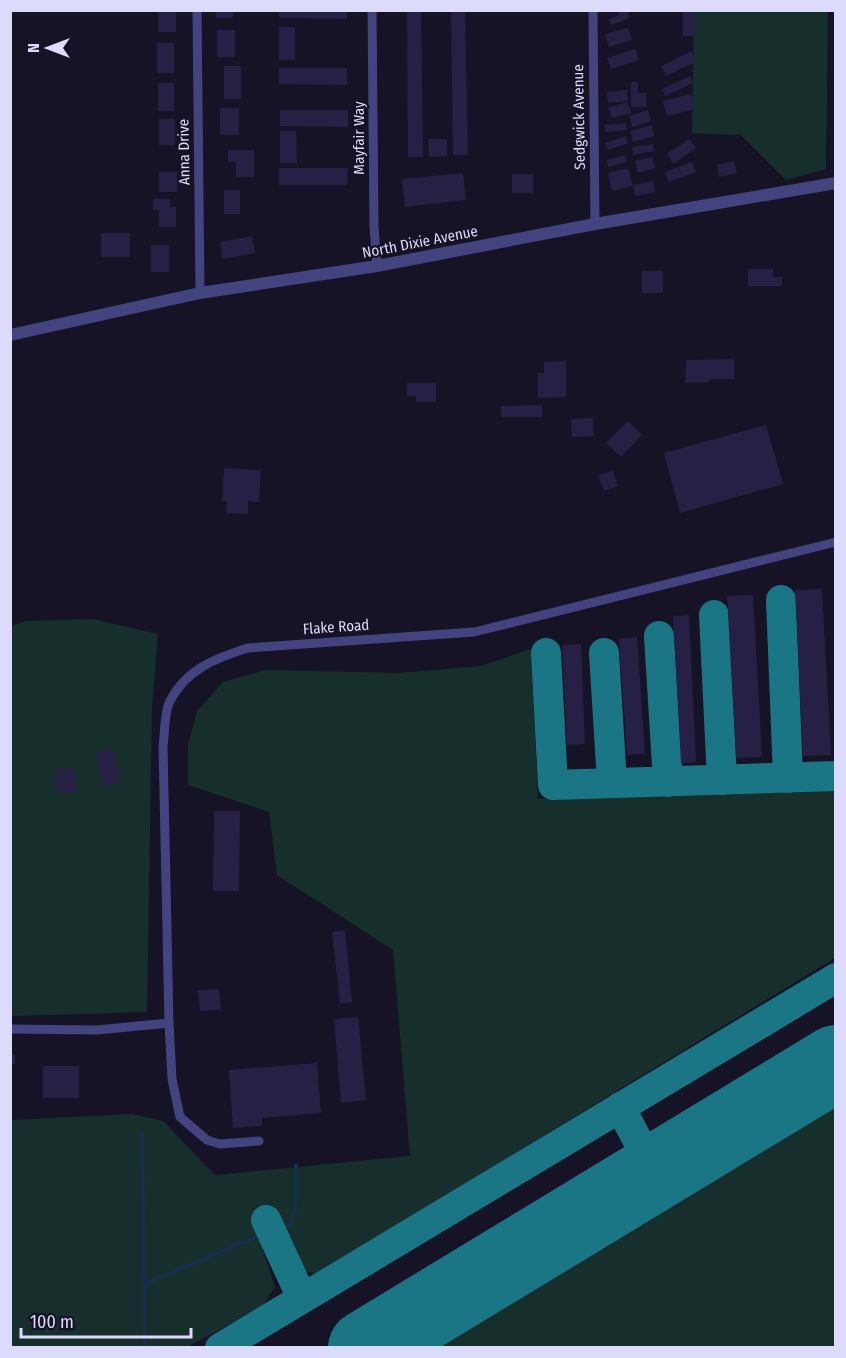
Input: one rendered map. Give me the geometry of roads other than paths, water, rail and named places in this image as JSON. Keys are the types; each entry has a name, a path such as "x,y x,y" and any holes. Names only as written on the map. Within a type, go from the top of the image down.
{"street":[{"name":"Anna Drive","path":"197,10 200,293"},
{"name":"Mayfair Way","path":"372,10 374,227 377,266"},
{"name":"Sedgwick Avenue","path":"593,10 595,224"},
{"name":"North Dixie Avenue","path":"10,335 200,293 377,266 595,224 836,183"},
{"name":"Flake Road","path":"260,1141 220,1144 207,1140 180,1117 172,1079 163,746 168,705 189,674 219,657 248,648 474,632 836,542"},
{"path":"10,1029 97,1030 169,1023"}],"waterway":[{"path":"142,1133 145,1348"},
{"path":"282,1227 290,1224 295,1211 296,1165"},
{"path":"144,1284 254,1238"}]}
